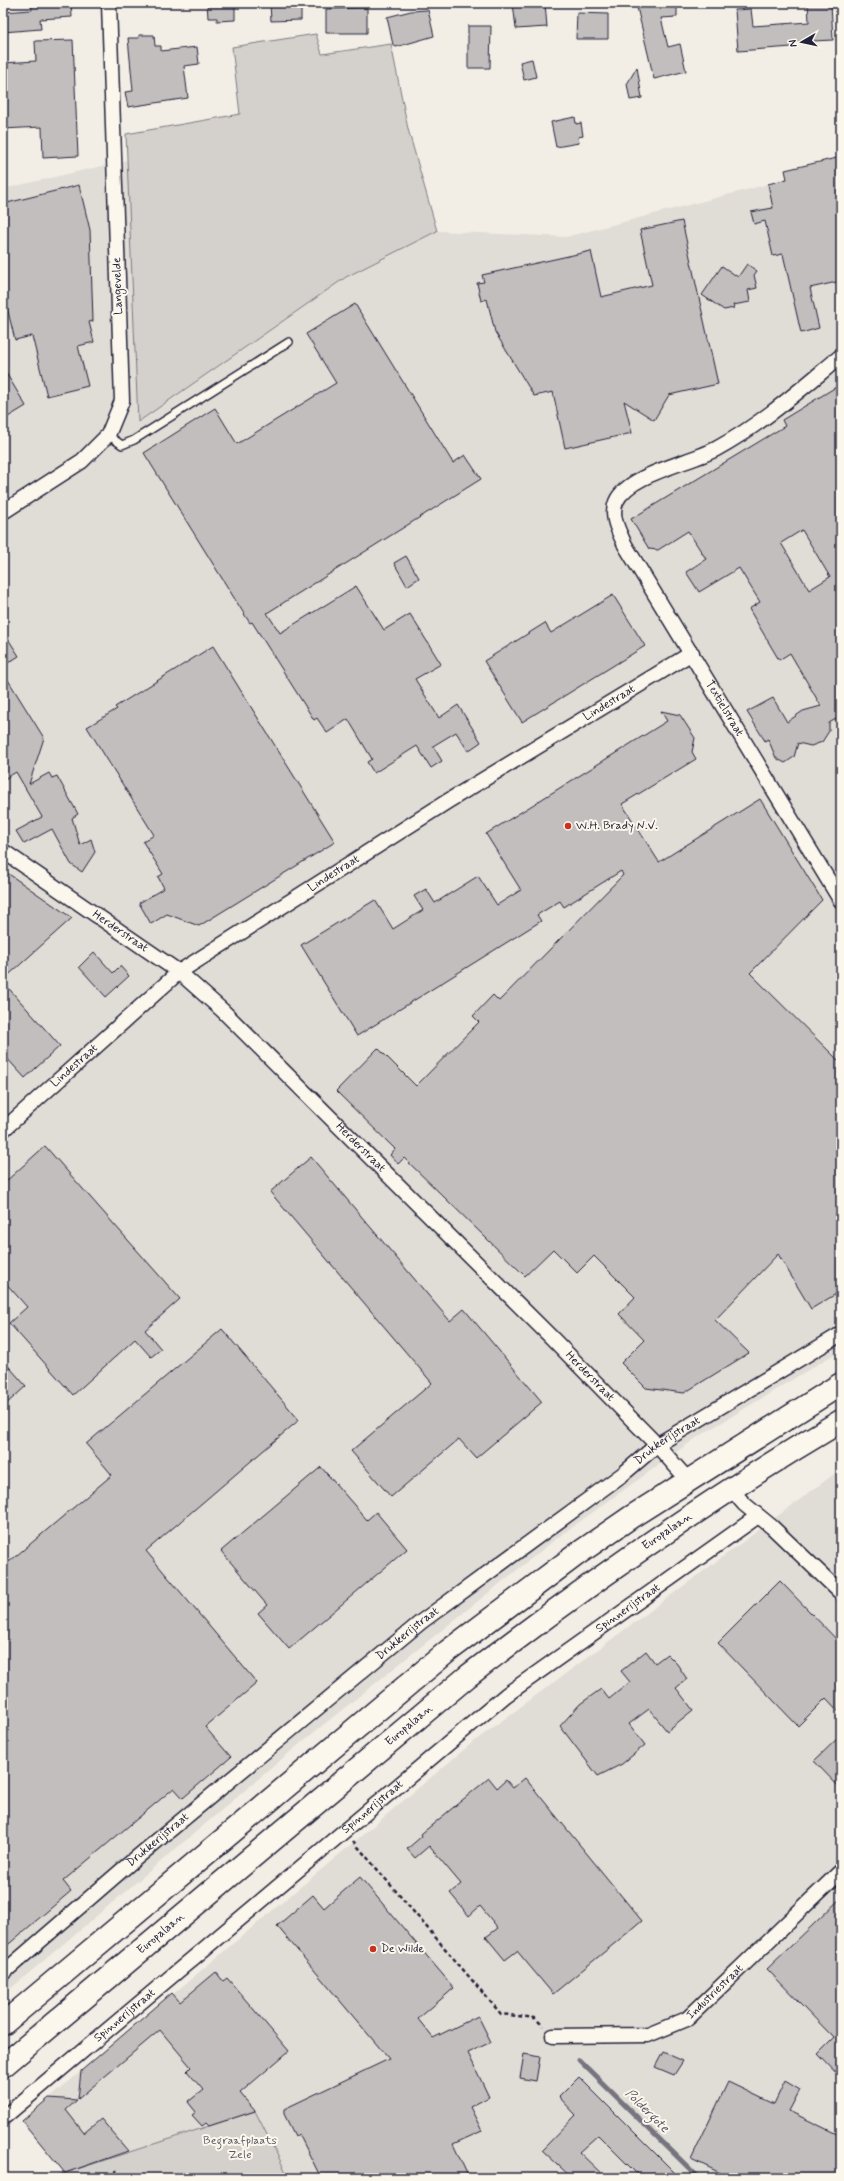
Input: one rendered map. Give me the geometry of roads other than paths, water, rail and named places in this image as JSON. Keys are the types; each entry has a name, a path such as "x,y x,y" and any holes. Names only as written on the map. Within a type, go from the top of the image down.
{"highway":[{"path":"3,2024 448,1651 576,1555 688,1480 841,1384"},
{"name":"Europalaan","path":"3,2066 368,1758 468,1676 587,1586 731,1489 841,1421"}],"street":[{"name":"Langevelde","path":"3,512 82,461 108,435 122,401 109,3"},
{"name":"Textielstraat","path":"841,356 767,416 716,449 630,484 616,502 614,514 618,529 625,545 692,653 841,901"},
{"name":"Lindestraat","path":"3,1130 179,972 448,801 692,653"},
{"name":"Herderstraat","path":"3,851 179,972 222,1010 657,1445 688,1480"},
{"name":"Drukkerijstraat","path":"3,1973 129,1864 421,1622 623,1474 657,1445 841,1334"},
{"path":"731,1489 744,1504 841,1593"},
{"name":"Spinnerijstraat","path":"3,2118 506,1695 758,1516"},
{"name":"Industriestraat","path":"553,2036 648,2034 686,2019 841,1871"}],"lane":[{"path":"108,435 122,445 134,440 289,342"}],"waterway":[{"name":"Poldergote","path":"579,2060 699,2178"}],"place":[{"name":"W.H. Brady N.V.","path":"568,826"},
{"name":"De Wilde","path":"373,1949"}],"park label":[{"name":"Begraafplaats Zele","path":"240,2148"}]}
